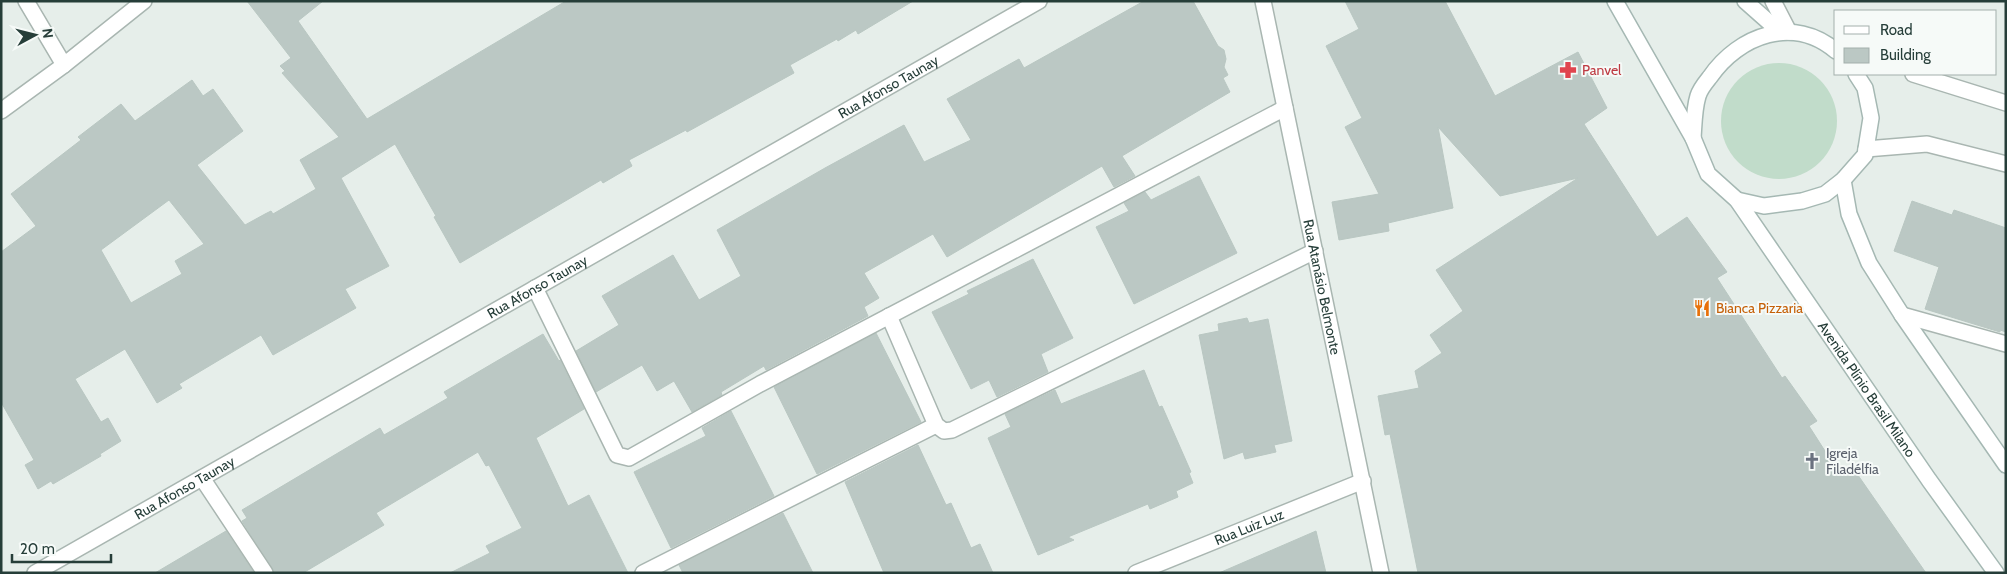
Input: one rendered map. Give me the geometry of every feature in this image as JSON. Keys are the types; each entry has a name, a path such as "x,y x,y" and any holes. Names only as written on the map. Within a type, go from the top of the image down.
{"street":[{"path":"26,1 64,65"},
{"path":"1,111 64,65 144,1"},
{"name":"Rua Afonso Taunay","path":"35,573 1039,1"},
{"name":"Rua Atanásio Belmonte","path":"1263,1 1381,573"},
{"name":"Avenida Plínio Brasil Milano","path":"1615,1 1692,138 1708,174 1737,200 1924,472 1996,573"},
{"path":"1746,1 1785,32"},
{"path":"1773,1 1785,32"},
{"path":"1692,138 1698,95 1717,67 1736,49 1758,38 1785,32 1815,37 1834,49"},
{"path":"1737,200 1764,206 1802,202 1824,194 1843,180 1865,155 1871,118 1865,88 1857,75"},
{"path":"1916,75 2006,103"},
{"path":"536,288 617,455 629,458 760,384 1285,108"},
{"path":"1866,149 1926,144 2006,164"},
{"path":"1843,180 1849,214 1869,263 1902,315 2006,465"},
{"path":"889,316 936,425 944,431 952,430 1315,251"},
{"path":"1902,315 2006,344"},
{"path":"643,573 936,425"},
{"path":"202,478 265,573"},
{"name":"Rua Luiz Luz","path":"1136,573 1363,481"}],"green space":[{"path":"1779,63 1801,68 1820,80 1832,99 1837,121 1832,143 1820,162 1801,174 1779,179 1757,174 1738,162 1726,143 1721,121 1726,99 1738,80 1757,68"}],"building":[{"path":"247,1 323,1 298,21 367,119 566,1 913,1 858,34 856,30 790,65 794,73 687,132 686,130 629,160 632,166 603,183 601,180 460,263 395,144 341,178 389,266 345,289 356,308 273,355 261,335 179,384 182,388 157,403 125,349 75,379 101,422 108,418 121,441 100,454 101,456 53,484 51,481 38,489 25,465 34,460 1,402 1,252 36,226 11,194 81,140 78,137 121,104 135,121 192,80 203,96 213,89 243,131 197,165 245,225 271,211 273,214 316,189 300,160 339,137 282,73 285,71 280,66 291,58","holes":["169,200 204,244 175,261 182,274 131,303 101,250"]},
{"path":"1144,1 1193,1 1218,46 1224,50 1226,59 1224,67 1228,75 1223,78 1230,92 1122,156 1135,176 1114,187 1102,166 947,257 933,234 864,273 879,298 864,307 868,316 766,370 764,366 721,392 722,395 692,412 674,381 657,391 642,365 596,392 576,351 619,325 602,296 673,255 699,300 741,276 717,230 904,125 924,162 971,140 947,99 1019,59 1024,68"},
{"path":"1345,1 1445,1 1495,96 1578,52 1607,108 1584,124 1657,237 1687,217 1727,272 1717,278 1782,378 1785,376 1817,421 1809,426 1841,476 1853,468 1926,573 1418,573 1390,434 1385,435 1378,396 1419,388 1415,371 1442,353 1430,335 1463,311 1436,270 1578,178 1500,196 1438,127 1453,208 1388,223 1389,231 1339,240 1332,202 1379,194 1345,127 1362,118 1326,46 1359,29"},
{"path":"1199,176 1237,253 1134,304 1096,227 1129,211 1124,203 1145,192 1151,200"},
{"path":"1912,201 1952,215 1954,210 2006,228 2006,332 2000,330 2000,332 1925,309 1939,267 1894,251"},
{"path":"1033,259 1073,338 1041,354 1048,372 997,397 989,380 971,389 932,312 969,294 967,291"},
{"path":"1247,318 1249,323 1268,319 1292,441 1274,445 1276,452 1245,459 1243,452 1224,459 1199,335 1219,331 1218,324"},
{"path":"876,333 921,422 817,474 774,387"},
{"path":"543,334 560,360 584,409 536,438 568,506 589,495 628,573 450,573 490,553 486,546 522,528 489,465 486,466 478,452 376,513 384,525 303,573 274,573 242,521 247,518 242,510 380,428 384,435 448,398 444,392"},
{"path":"1144,370 1159,407 1162,406 1191,472 1189,473 1193,483 1176,491 1178,497 1150,509 1148,504 1068,537 1074,540 1038,555 988,438 1011,427 1005,414 1055,390 1061,404"},
{"path":"731,411 774,496 671,548 634,472 706,436 702,428"},
{"path":"918,445 946,505 951,503 971,548 980,544 993,573 884,573 845,482"},
{"path":"783,513 813,573 683,573 679,565"},
{"path":"226,531 254,573 155,573"},
{"path":"1316,531 1326,573 1219,573"}],"place":[{"name":"Panvel","path":"1568,70"},
{"name":"Bianca Pizzaria","path":"1702,308"},
{"name":"Igreja Filadélfia","path":"1812,461"}]}
